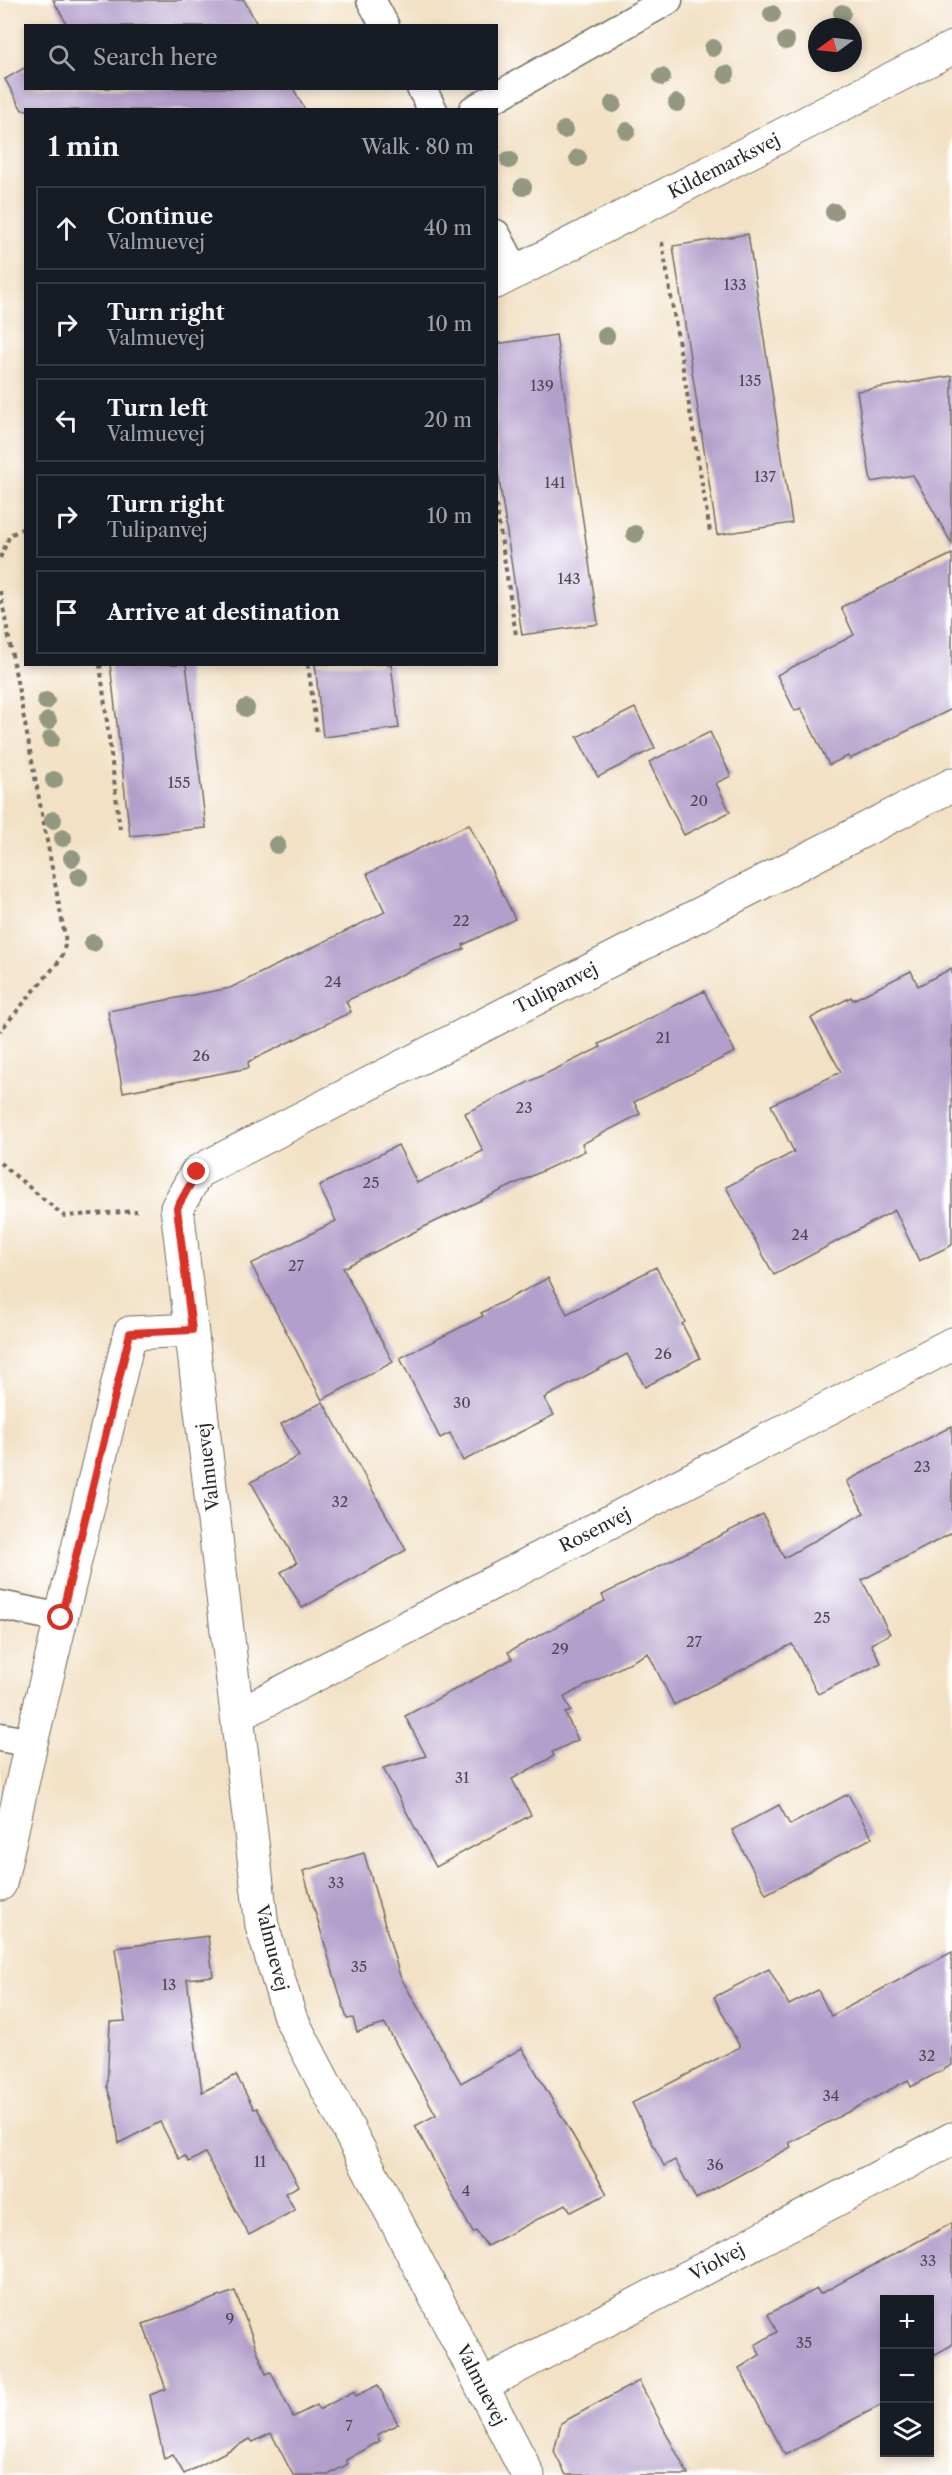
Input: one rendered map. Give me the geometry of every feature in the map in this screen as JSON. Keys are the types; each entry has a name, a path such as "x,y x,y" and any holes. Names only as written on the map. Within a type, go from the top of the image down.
{"street":[{"name":"Kildemarksvej","path":"506,277 952,48"},
{"name":"Tulipanvej","path":"177,1208 197,1172 952,785"},
{"name":"Valmuevej","path":"177,1208 262,1926 290,2017 528,2475"},
{"path":"0,1884 16,1740 61,1618 130,1333 192,1330"},
{"name":"Rosenvej","path":"238,1715 952,1344"},
{"name":"Violvej","path":"482,2385 952,2139"}],"lane":[{"path":"370,0 384,24"},
{"path":"477,108 668,0"},
{"path":"422,90 432,108"},
{"path":"498,243 506,277"},
{"path":"0,1605 61,1618"}],"path":[{"path":"656,201 710,532"},
{"path":"498,518 516,635"},
{"path":"0,558 10,535 24,527"},
{"path":"0,591 66,942 61,959 0,1031"},
{"path":"100,666 120,829"},
{"path":"308,666 317,733"},
{"path":"0,1163 64,1216 177,1208"}],"building":[{"path":"53,0 244,0 257,24 67,24"},
{"path":"24,68 24,90 294,90 304,108 24,108 22,110 5,79"},
{"path":"748,234 792,523 717,535 673,246"},
{"path":"556,335 598,624 522,635 498,472 498,344"},
{"path":"952,376 952,544 913,475 871,482 857,391"},
{"path":"952,554 952,709 850,759 848,756 829,765 801,708 795,711 777,675 854,635 841,607"},
{"path":"110,666 186,666 206,828 130,836"},
{"path":"315,666 391,666 399,728 323,737"},
{"path":"635,708 655,748 598,777 577,737"},
{"path":"710,732 731,776 716,783 730,812 684,835 649,762"},
{"path":"469,824 515,919 463,945 464,949 407,972 346,1001 351,1012 248,1062 249,1068 123,1092 108,1011 230,988 385,912 367,874"},
{"path":"952,968 952,1245 919,1261 895,1210 774,1275 726,1187 794,1152 771,1105 841,1072 811,1018 851,997 853,1000 911,971 918,986"},
{"path":"704,991 735,1052 634,1102 640,1114 582,1144 585,1151 343,1268 393,1362 322,1400 251,1264 336,1221 319,1186 398,1145 417,1183 483,1151 465,1113 601,1047 599,1044"},
{"path":"656,1267 685,1322 682,1324 700,1358 645,1387 627,1354 544,1398 554,1415 463,1461 450,1433 440,1438 400,1358 483,1316 481,1313 548,1278 567,1314"},
{"path":"323,1402 406,1550 302,1608 281,1572 297,1563 251,1482 299,1456 281,1424"},
{"path":"952,1426 952,1533 862,1580 890,1634 871,1644 881,1663 818,1694 792,1644 674,1705 648,1653 564,1697 571,1711 565,1713 578,1740 552,1752 554,1756 512,1779 531,1815 436,1867 383,1768 426,1756 405,1716 512,1659 508,1652 605,1601 602,1595 763,1514 784,1558 864,1513 847,1481"},
{"path":"848,1794 872,1838 766,1894 732,1830 779,1805 790,1825"},
{"path":"364,1853 400,1976 461,2083 522,2048 607,2194 571,2212 566,2204 487,2246 476,2231 473,2233 415,2126 436,2115 385,2024 357,2032 353,2018 347,2019 303,1871"},
{"path":"208,1936 213,1976 187,1979 202,2092 236,2075 254,2109 257,2108 299,2186 285,2193 295,2210 249,2235 205,2153 189,2162 185,2156 179,2159 160,2122 119,2143 114,2110 107,2087 110,2022 125,2021 115,1948"},
{"path":"952,1952 952,2065 911,2087 908,2080 789,2143 791,2147 696,2199 675,2160 664,2166 632,2103 740,2047 714,1997 769,1969 789,2005 818,1990 831,2016"},
{"path":"952,2223 952,2345 934,2355 934,2295 880,2295 880,2406 785,2455 739,2368 760,2355 755,2345 777,2332 768,2314 817,2289 820,2294"},
{"path":"235,2291 266,2374 271,2372 293,2417 317,2405 319,2410 354,2391 356,2396 378,2385 398,2424 377,2435 380,2441 346,2460 348,2464 328,2475 293,2475 271,2433 253,2442 250,2439 184,2474 173,2455 164,2459 150,2395 166,2389 143,2324"},
{"path":"639,2381 688,2475 566,2475 554,2452 561,2423"}],"route":[{"path":"61,1618 130,1333 192,1330 177,1208 197,1172"}]}
